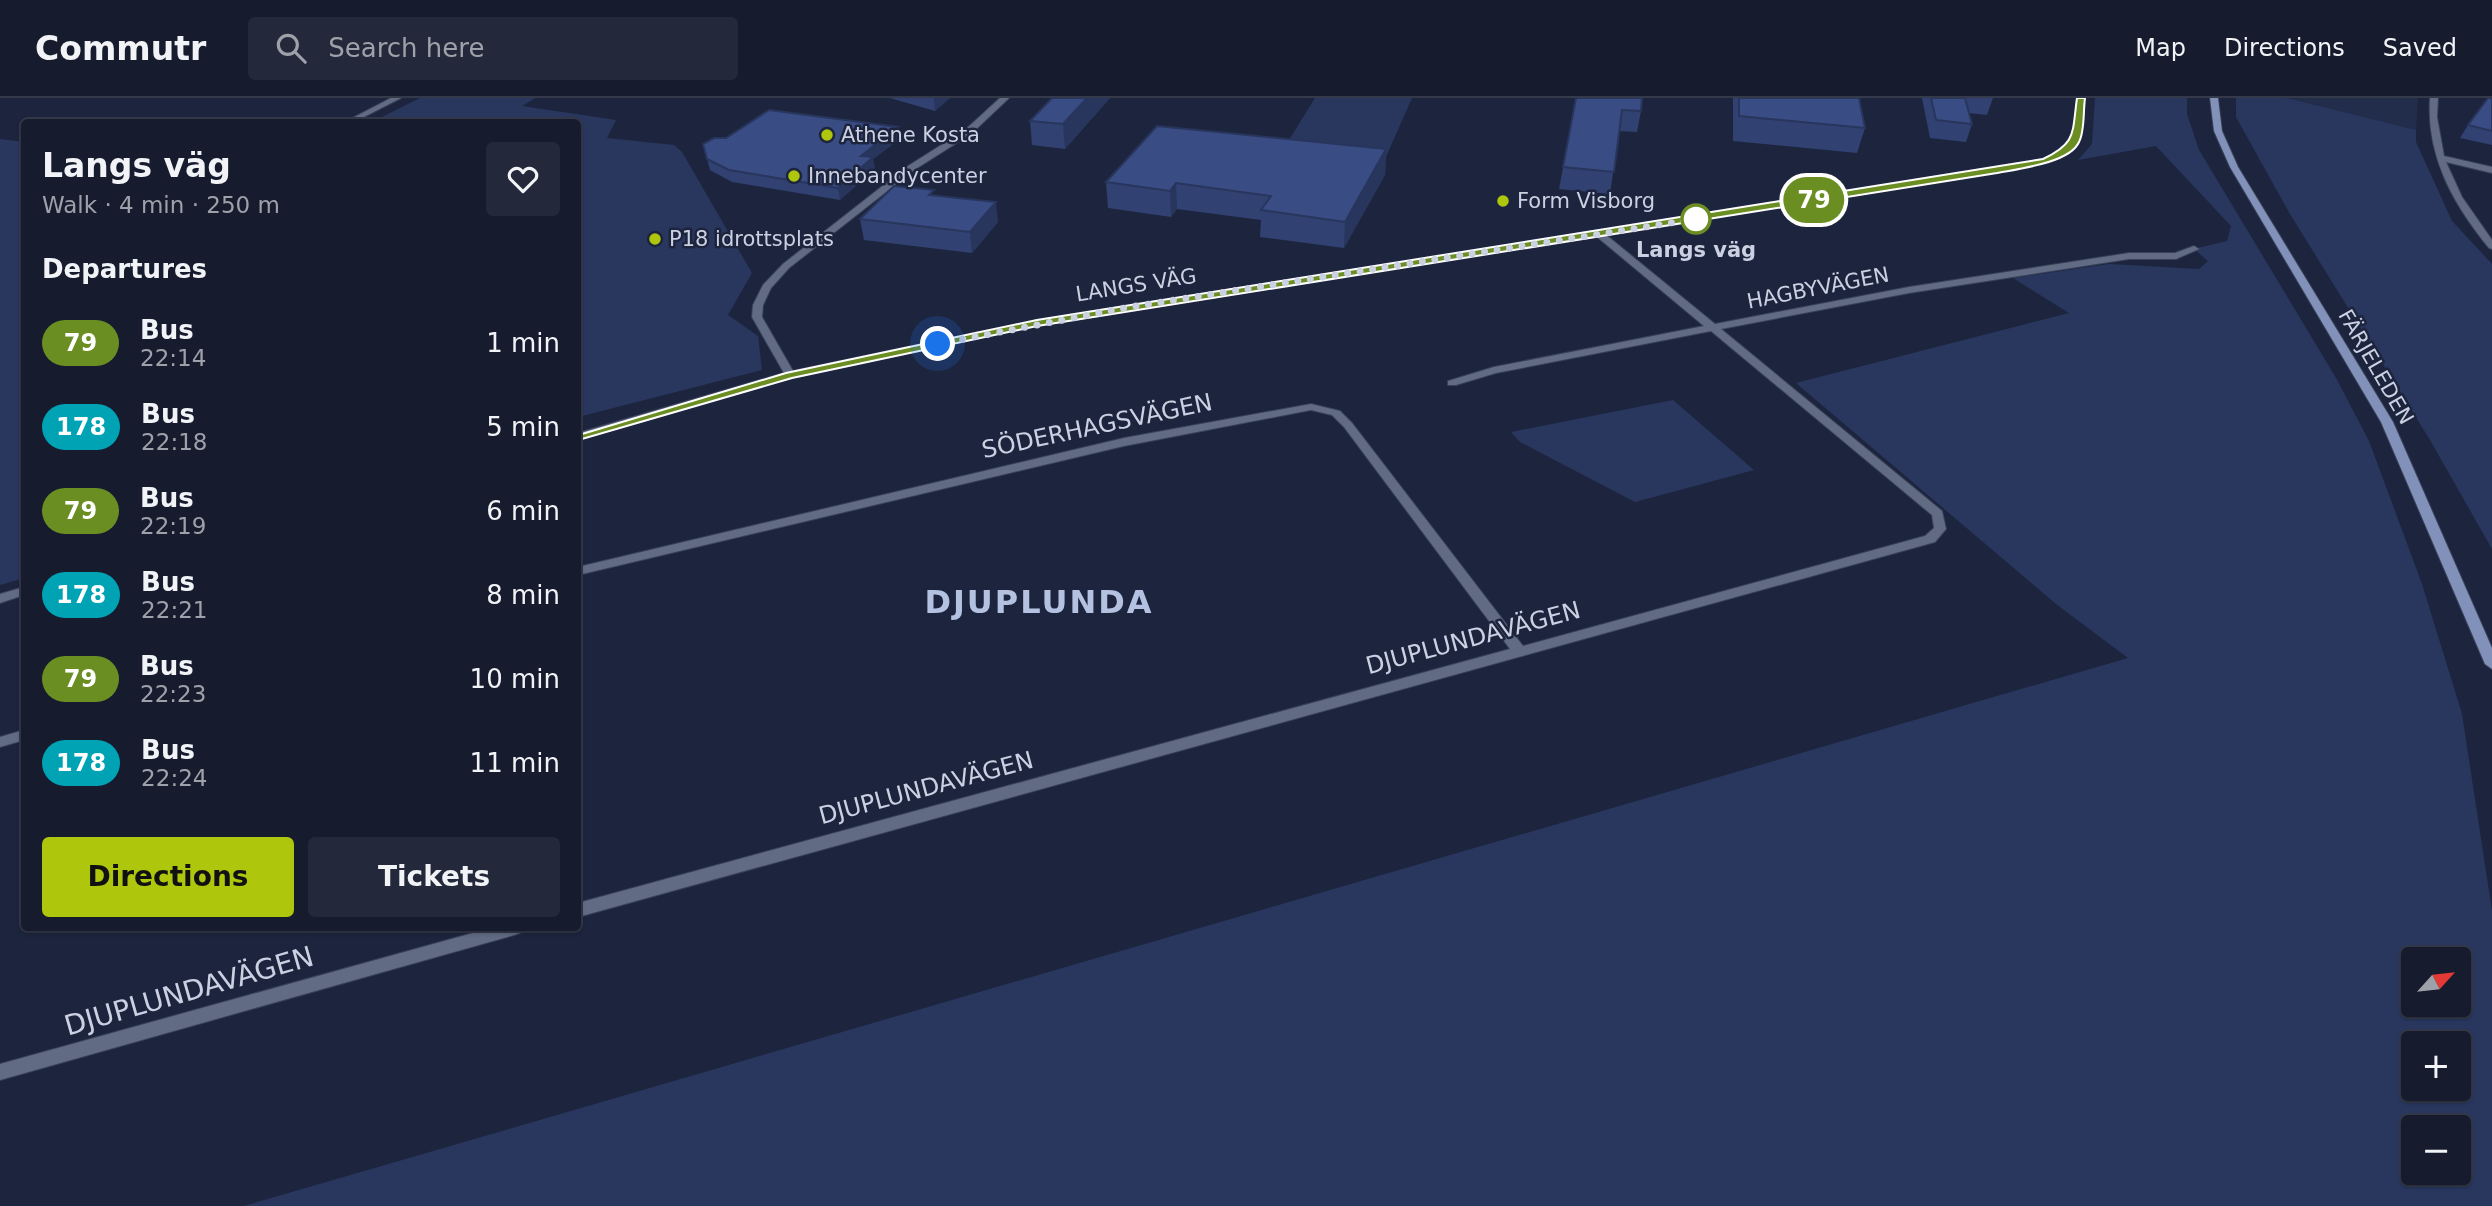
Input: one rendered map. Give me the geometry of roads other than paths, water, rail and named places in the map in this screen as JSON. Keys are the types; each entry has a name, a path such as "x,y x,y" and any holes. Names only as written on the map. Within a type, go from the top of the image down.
{"main road":[{"name":"FÄRJELEDEN","path":"2214,98 2218,131 2234,167 2387,422 2492,664"}],"street":[{"path":"355,119 397,98"},
{"path":"790,375 757,317 758,305 767,287 786,266 911,168 968,132 1005,98"},
{"name":"LANGS VÄG","path":"581,436 790,375 1037,323 2045,161 2065,152 2075,143 2081,98"},
{"path":"2434,98 2432,118 2441,158 2473,225 2492,246"},
{"path":"2441,158 2492,170"},
{"name":"DJUPLUNDAVÄGEN","path":"581,909 1930,538 1940,529 1938,514 1599,234"},
{"name":"HAGBYVÄGEN","path":"1452,383 1494,370 1996,276 2129,256 2176,256 2194,249"},
{"name":"SÖDERHAGSVÄGEN","path":"581,570 1124,442 1311,407 1336,413 1348,425 1519,651"},
{"path":"0,598 21,593"},
{"path":"0,742 21,736"},
{"name":"DJUPLUNDAVÄGEN","path":"0,1072 503,931"}],"place":[{"name":"Athene Kosta","path":"827,135"},
{"name":"Innebandycenter","path":"794,176"},
{"name":"Form Visborg","path":"1503,201"},
{"name":"Langs väg","path":"1696,219"},
{"name":"P18 idrottsplats","path":"655,239"}],"district":[{"name":"DJUPLUNDA","path":"1038,602"}]}
